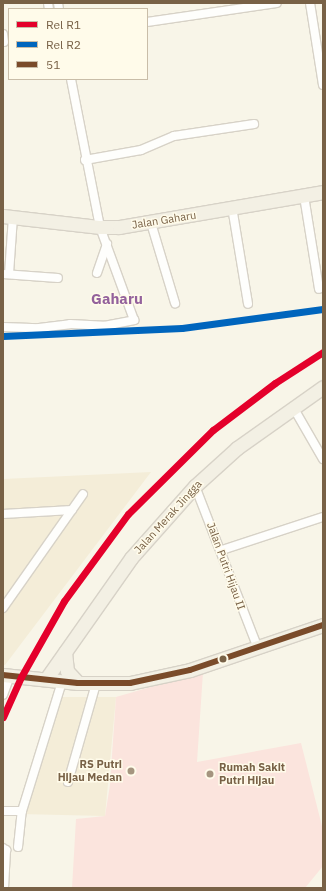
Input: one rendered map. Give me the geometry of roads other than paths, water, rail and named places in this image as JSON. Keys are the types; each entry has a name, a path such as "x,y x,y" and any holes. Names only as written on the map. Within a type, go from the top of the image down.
{"main road":[{"name":"Jalan Gaharu","path":"8,217 100,227 151,223 232,207 323,192"},
{"name":"Jalan Merak Jingga","path":"46,679 131,558 195,486 237,448 323,387"},
{"path":"6,676 46,679 78,684 130,683 190,670 257,646 323,625"},
{"path":"65,652 66,671 78,684"}],"street":[{"path":"148,22 277,3"},
{"path":"310,3 323,85"},
{"path":"3,327 39,328 70,324 104,326 133,322 135,318 100,227 85,160 71,80"},
{"path":"85,160 141,150 174,136 254,124"},
{"path":"304,196 319,289"},
{"path":"232,207 248,304"},
{"path":"8,217 6,274 58,278"},
{"path":"151,223 175,303"},
{"path":"97,273 107,244"},
{"path":"294,407 323,459"},
{"name":"Jalan Putri Hijau II","path":"195,486 222,550 257,646"},
{"path":"3,608 83,494"},
{"path":"3,514 72,510"},
{"path":"222,550 323,517"},
{"path":"3,695 6,676"},
{"path":"18,847 22,812 62,682"},
{"path":"68,782 96,684"},
{"path":"3,811 22,812"},
{"path":"3,848 6,850 4,888"}],"rail line":[{"name":"R2","path":"3,336 182,328 323,309"},
{"name":"R1","path":"3,717 21,677 64,601 128,514 213,430 275,383 323,352"}],"place":[{"name":"RS Putri Hijau Medan","path":"131,771"},
{"name":"Rumah Sakit Putri Hijau","path":"210,774"}],"district":[{"name":"Gaharu","path":"117,299"}]}
